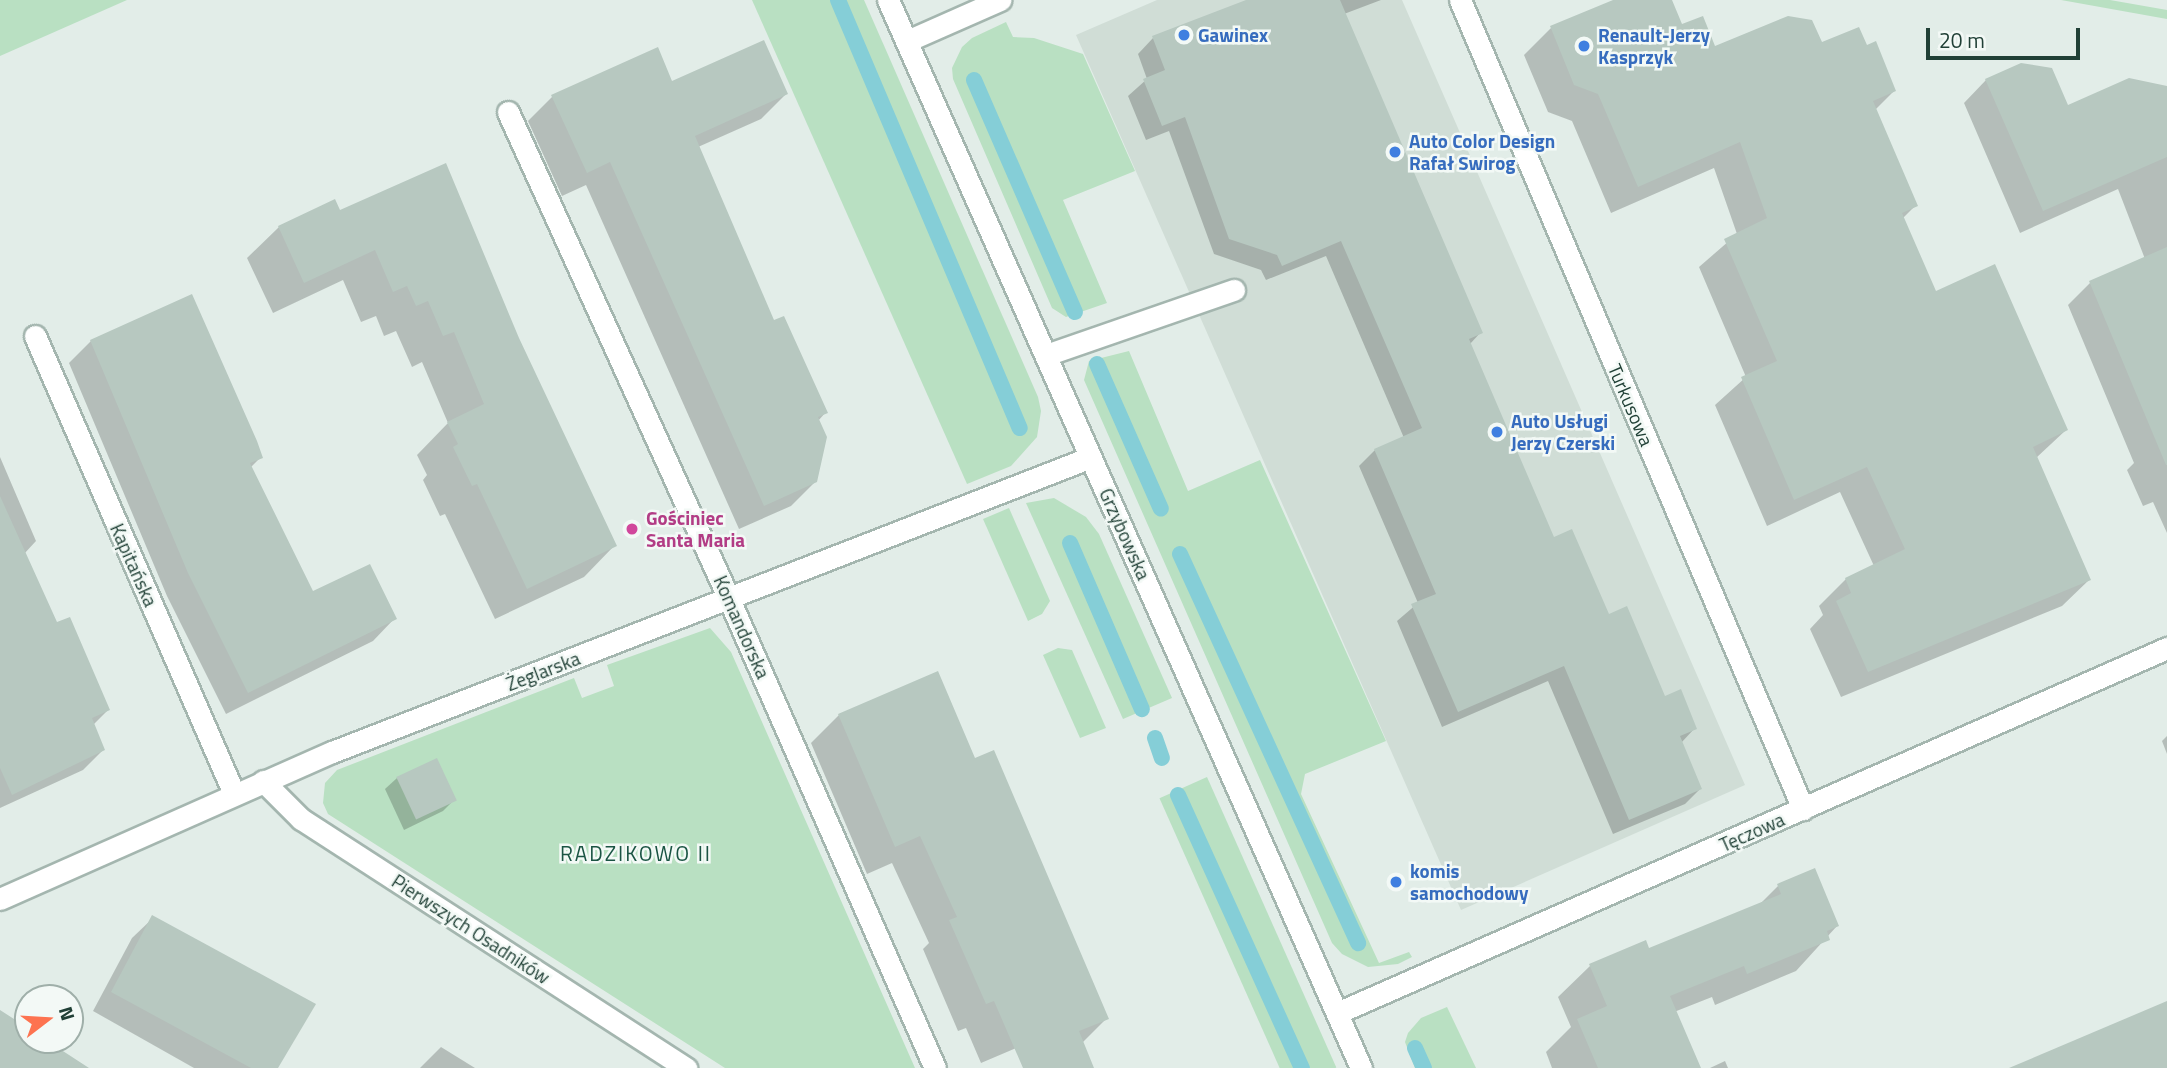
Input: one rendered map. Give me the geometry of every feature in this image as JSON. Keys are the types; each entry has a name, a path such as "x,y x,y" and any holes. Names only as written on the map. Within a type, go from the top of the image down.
{"street":[{"name":"Grzybowska","path":"888,0 1361,1068"},
{"path":"907,41 1000,0"},
{"name":"Turkusowa","path":"1460,0 1803,809"},
{"name":"Komandorska","path":"508,112 729,599 935,1068"},
{"path":"1045,355 1234,290"},
{"name":"Kapitańska","path":"34,336 234,794"},
{"name":"Żeglarska","path":"0,899 263,781 1091,457"},
{"name":"Tęczowa","path":"1336,1013 2167,648"},
{"name":"Pierwszych Osadników","path":"263,781 301,819 686,1068"}],"shaded area":[{"path":"1157,0 1402,0 1745,785 1461,910 1076,35"}],"green space":[{"path":"0,0 127,0 0,56"},
{"path":"752,0 864,0 1038,397 1041,411 1037,437 1011,466 967,484"},
{"path":"2061,0 2110,0 2167,10 2167,19"},
{"path":"1006,22 1013,37 1034,38 1083,54 1135,171 1063,200 1107,303 1066,317 1052,308 953,79 952,68 962,47 972,38"},
{"path":"1129,351 1188,491 1260,460 1386,741 1305,774 1301,794 1379,963 1409,952 1412,957 1398,964 1368,967 1342,954 1332,943 1084,380 1089,361"},
{"path":"1054,498 1086,517 1099,534 1172,698 1123,719 1026,503"},
{"path":"1009,508 1050,601 1042,614 1028,621 983,519"},
{"path":"710,628 731,652 915,1068 725,1068 328,814 323,803 325,783 337,770 574,678 582,698 614,686 607,665"},
{"path":"1058,648 1072,650 1106,728 1080,738 1043,655"},
{"path":"1207,777 1336,1068 1280,1068 1159,798"},
{"path":"1447,1007 1476,1068 1415,1068 1405,1042 1408,1033 1421,1018"}],"building":[{"path":"1246,0 1340,0 1483,333 1469,339 1554,537 1572,529 1609,614 1627,606 1665,696 1681,689 1697,729 1680,736 1702,789 1629,820 1564,666 1458,712 1411,604 1436,594 1374,449 1422,428 1341,241 1282,266 1277,255 1229,239 1185,117 1162,126 1143,79 1165,70 1152,36"},
{"path":"1613,0 1672,0 1682,24 1703,16 1715,46 1788,16 1812,20 1822,42 1859,27 1867,45 1876,41 1896,91 1873,101 1918,206 1902,213 1936,291 1995,264 2068,430 2033,447 2091,580 1868,672 1836,601 1851,593 1845,578 1905,549 1867,467 1794,500 1741,377 1777,361 1724,239 1767,218 1740,142 1638,187 1598,94 1574,85 1550,26"},
{"path":"764,40 788,94 695,136 774,320 784,316 828,413 818,417 827,437 817,482 764,506 610,162 587,173 551,95 658,47 672,81"},
{"path":"2021,63 2052,68 2068,105 2129,78 2167,86 2167,157 2043,211 1985,79"},
{"path":"446,163 519,338 617,546 527,589 477,484 472,486 453,447 458,444 447,422 484,404 454,332 443,336 428,301 416,306 407,286 393,292 375,250 304,283 278,226 335,199 340,210"},
{"path":"2167,247 2167,465 2166,465 2089,281"},
{"path":"192,294 263,458 250,463 313,591 370,564 397,619 248,693 188,573 90,340"},
{"path":"0,496 57,622 70,617 110,710 92,718 105,750 12,795 0,768"},
{"path":"938,671 975,758 994,750 1109,1019 1079,1031 1094,1068 1023,1068 994,1001 986,1004 949,920 957,917 920,836 895,847 838,714"},
{"path":"437,758 457,801 416,820 396,777"},
{"path":"1815,868 1839,926 1827,931 1830,940 1747,974 1744,966 1670,996 1701,1068 1598,1068 1577,1019 1607,1006 1589,964 1646,940 1649,948 1781,894 1777,884"},
{"path":"152,915 316,1004 278,1068 251,1068 111,992"},
{"path":"2167,1001 2167,1068 2009,1068"},
{"path":"0,1010 14,1019 14,1054 68,1054 89,1068 0,1068"}],"waterway":[{"path":"838,0 1020,428"},
{"path":"974,80 1075,312"},
{"path":"1097,364 1161,509"},
{"path":"1070,543 1142,709"},
{"path":"1180,554 1358,943"},
{"path":"1155,738 1162,758"},
{"path":"1178,795 1302,1068"},
{"path":"1415,1048 1424,1068"}],"place":[{"name":"Gawinex","path":"1184,35"},
{"name":"Renault-Jerzy Kasprzyk","path":"1584,46"},
{"name":"Auto Color Design Rafał Swirog","path":"1395,152"},
{"name":"Auto Usługi Jerzy Czerski","path":"1497,432"},
{"name":"Gościniec Santa Maria","path":"632,529"},
{"name":"komis samochodowy","path":"1396,882"}],"district":[{"name":"RADZIKOWO II","path":"636,853"}]}
